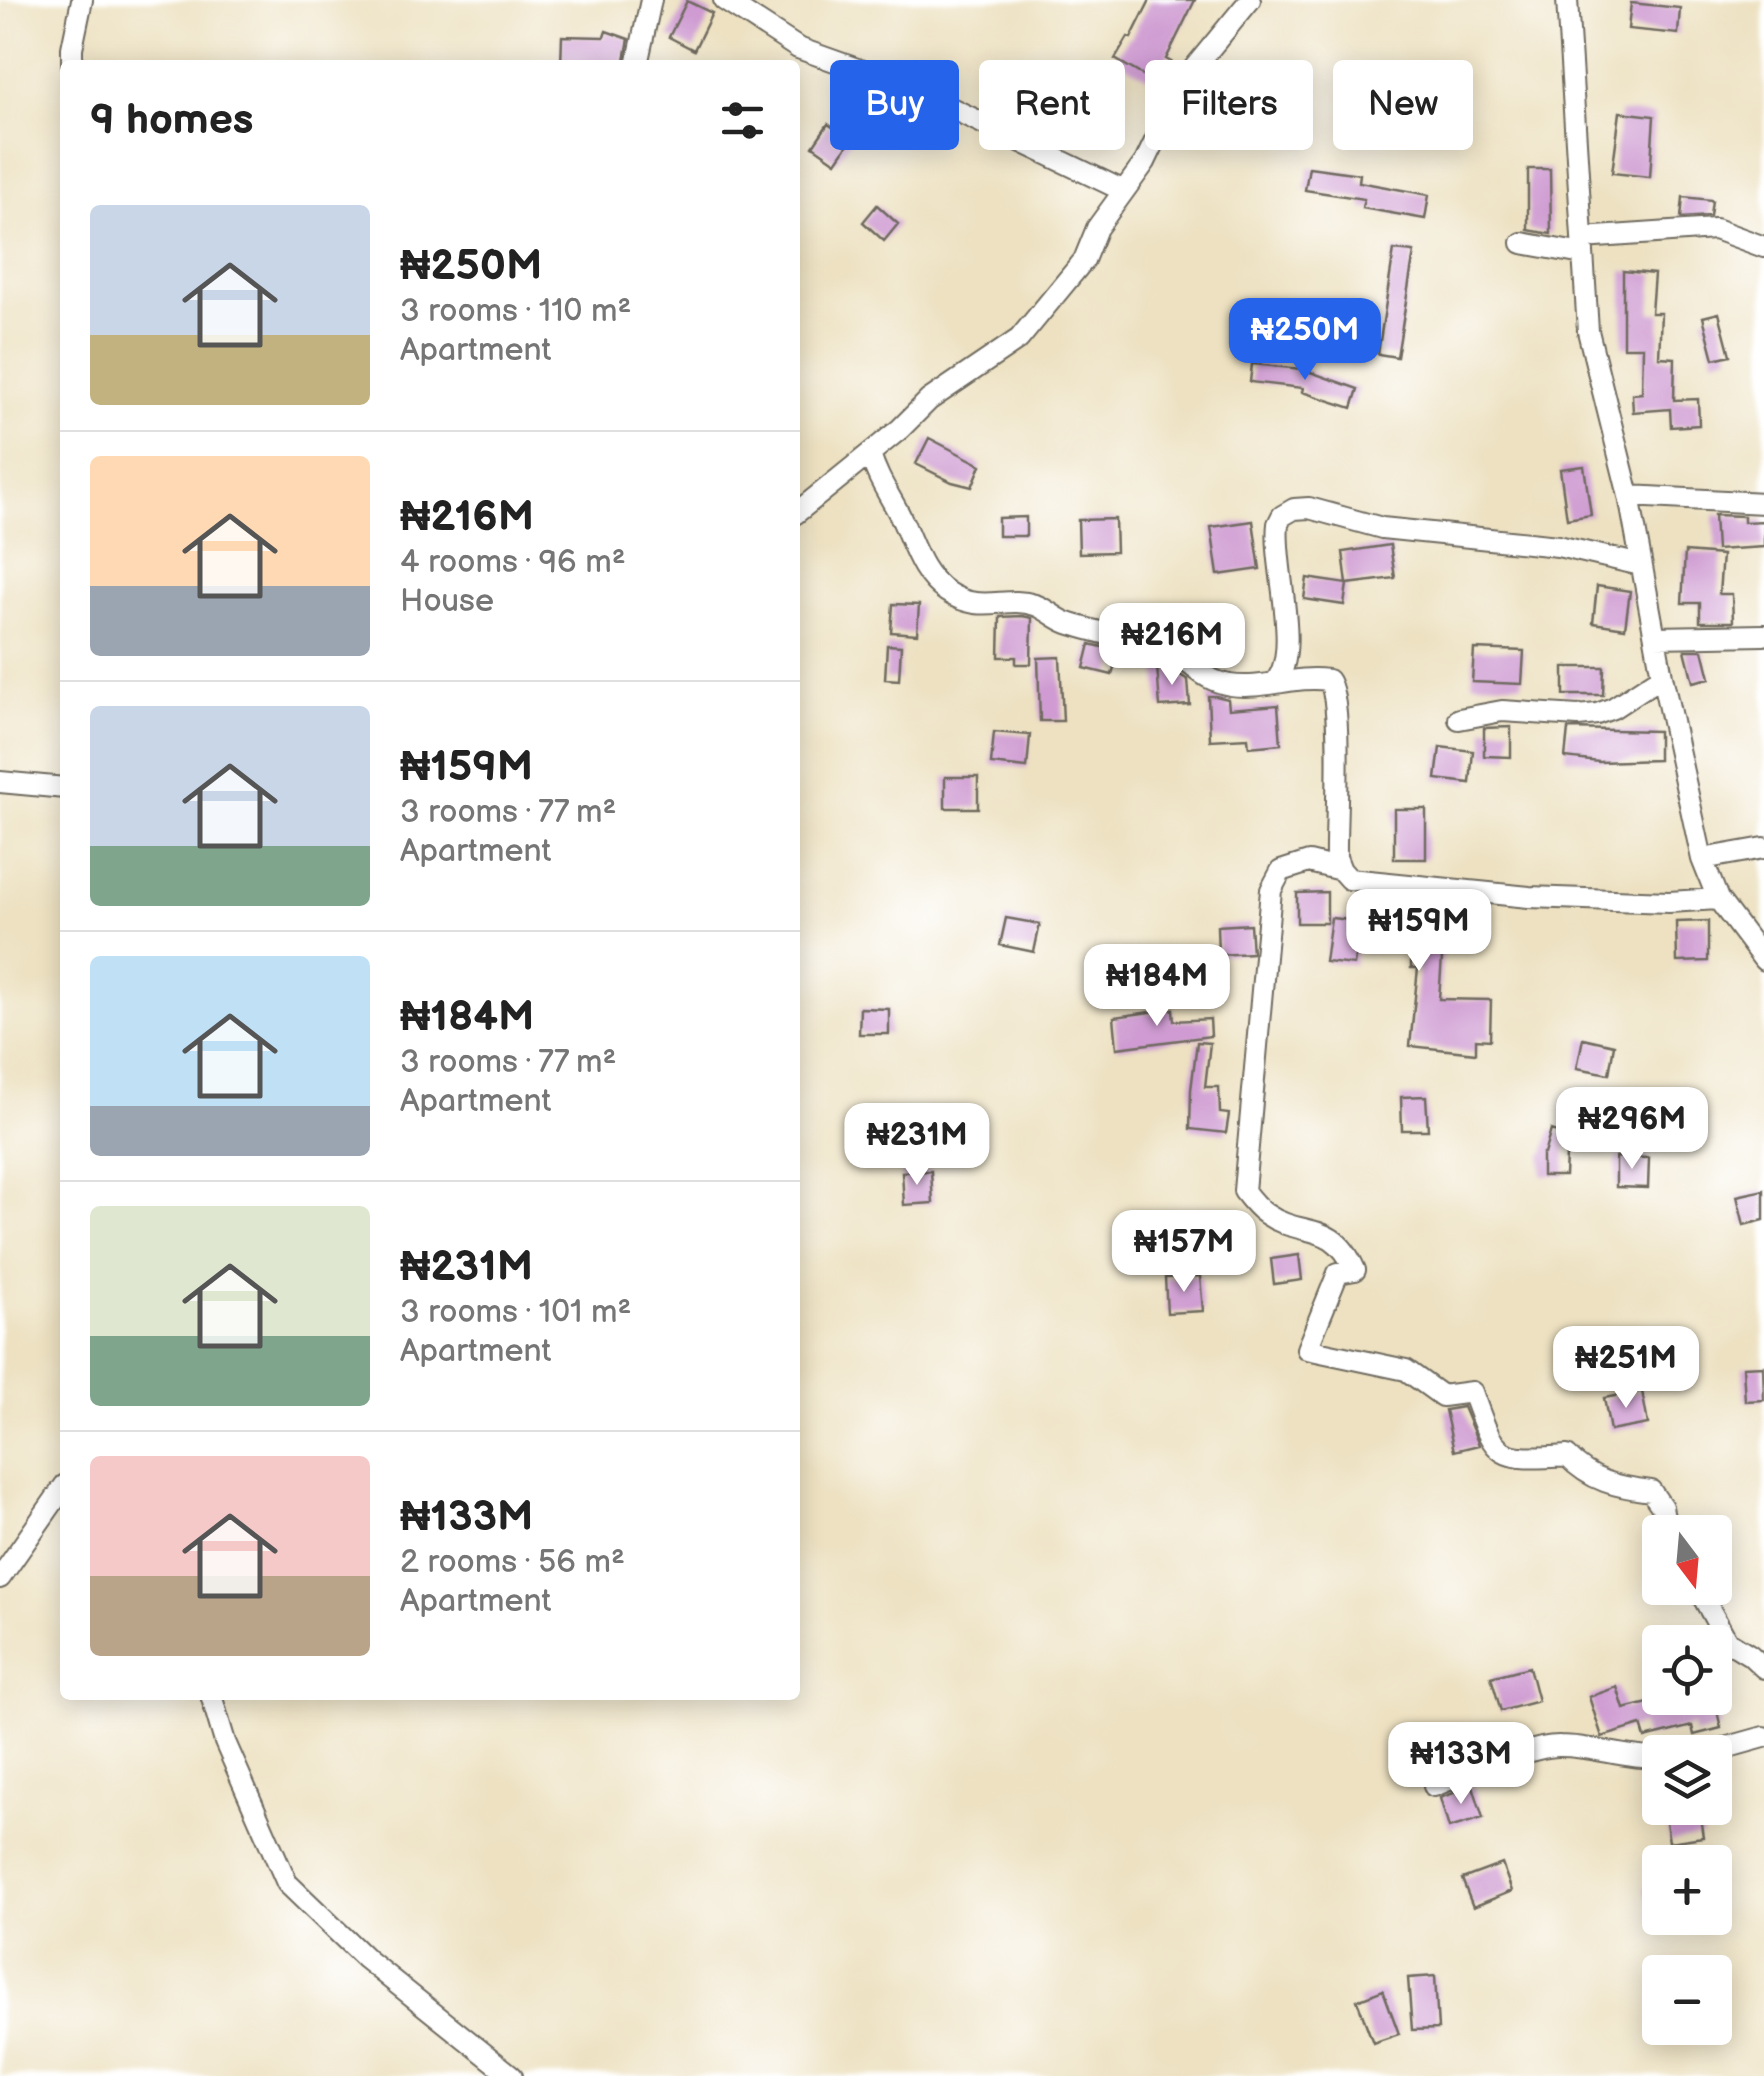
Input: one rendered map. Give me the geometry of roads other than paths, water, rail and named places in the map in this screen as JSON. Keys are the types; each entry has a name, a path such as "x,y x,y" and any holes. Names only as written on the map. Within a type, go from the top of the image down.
{"street":[{"path":"72,60 82,0"},
{"path":"637,60 651,0"},
{"path":"724,0 798,48 905,86 1122,190"},
{"path":"800,508 948,386 1019,339 1084,260 1097,228 1144,162 1167,105 1250,0"},
{"path":"1567,0 1588,331 1629,496 1654,637 1702,860 1718,899 1764,960"},
{"path":"1522,243 1583,246 1716,229 1764,247"},
{"path":"870,454 878,481 897,509 917,556 946,592 986,606 1033,604 1071,624 1172,654 1201,676 1228,684 1254,687 1316,678 1328,680 1334,687 1338,724 1336,857 1341,870 1350,878 1529,897 1669,902 1718,899"},
{"path":"1629,496 1764,503"},
{"path":"1274,682 1284,672 1286,637 1276,536 1282,516 1294,510 1331,512 1382,528 1558,546 1641,565"},
{"path":"1654,637 1764,635"},
{"path":"1459,719 1502,711 1597,714 1662,676"},
{"path":"0,782 60,788"},
{"path":"1702,860 1764,848"},
{"path":"1341,870 1309,862 1281,871 1271,890 1244,1191 1268,1216 1326,1235 1340,1244 1355,1270 1338,1272 1307,1349 1406,1370 1442,1396 1472,1392 1490,1444 1504,1454 1567,1456 1582,1472 1616,1487 1651,1491 1664,1515"},
{"path":"0,1578 60,1492"},
{"path":"1707,1605 1727,1641 1764,1668"},
{"path":"213,1700 225,1742 288,1883 366,1959 512,2076"},
{"path":"1732,1746 1764,1737"},
{"path":"1434,1786 1556,1745 1642,1757"},
{"path":"482,2053 494,2076"}]}
